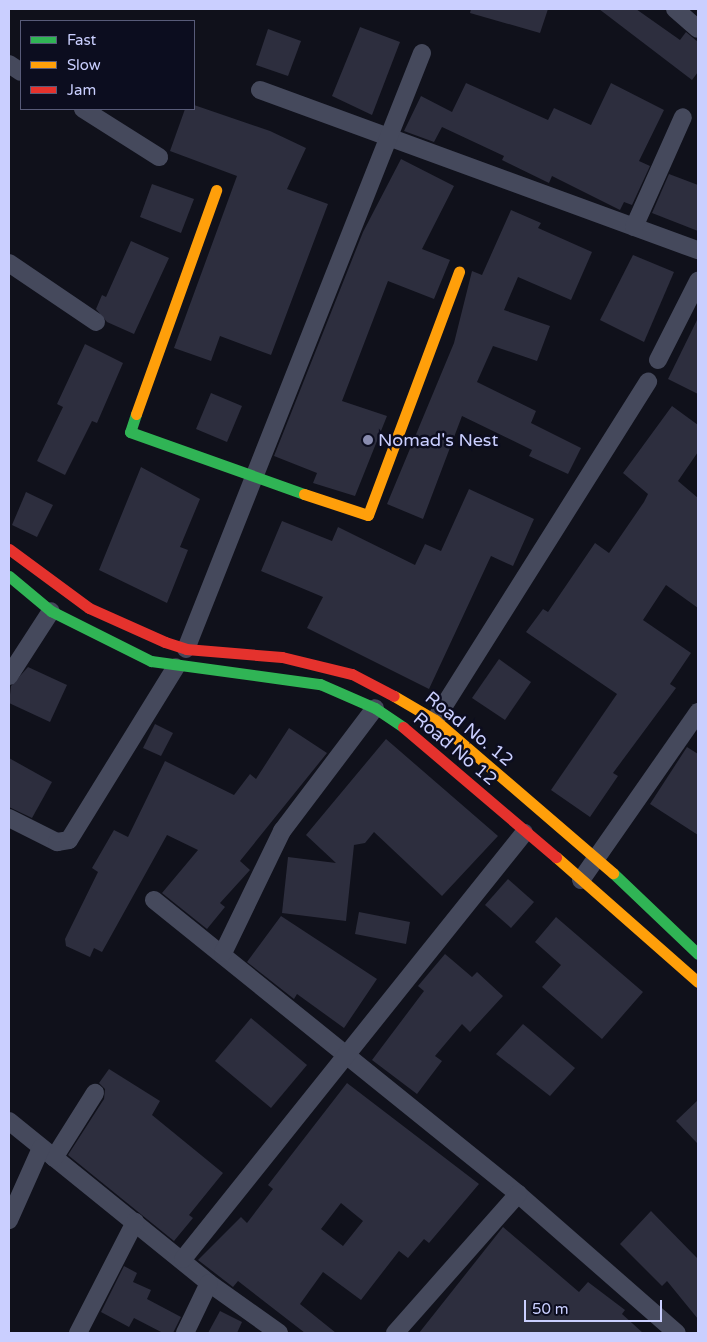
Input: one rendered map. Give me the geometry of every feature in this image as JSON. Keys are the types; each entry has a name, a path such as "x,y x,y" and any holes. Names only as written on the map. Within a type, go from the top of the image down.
{"main road":[{"path":"216,190 130,432 253,478 368,515 459,271"},
{"name":"Road No. 12","path":"9,549 89,608 186,649 282,657 352,674 434,720 597,857 698,954"},
{"name":"Road No 12","path":"9,576 51,611 151,661 176,667 320,684 375,708 425,742 524,833 698,982"}],"street":[{"path":"674,9 698,29"},
{"path":"186,649 422,53"},
{"path":"9,64 20,71"},
{"path":"260,90 698,250"},
{"path":"84,110 159,157"},
{"path":"634,227 683,117"},
{"path":"9,263 96,322"},
{"path":"658,360 698,281"},
{"path":"434,720 648,382"},
{"path":"9,676 51,611"},
{"path":"9,818 57,842 69,840 176,667"},
{"path":"223,953 282,831 375,708"},
{"path":"580,880 698,712"},
{"path":"183,1259 524,833"},
{"path":"154,900 223,953 518,1194 677,1333"},
{"path":"9,1220 48,1153 95,1093"},
{"path":"9,1121 183,1259 209,1283 279,1333"},
{"path":"394,1333 518,1194"},
{"path":"78,1333 135,1222"},
{"path":"185,1333 209,1283"}],"building":[{"path":"471,9 548,9 540,33 470,13"},
{"path":"599,9 636,9 680,40 686,32 698,42 698,72 692,80"},
{"path":"360,27 400,42 372,115 332,96"},
{"path":"268,29 301,41 288,76 256,65"},
{"path":"466,83 548,120 554,108 591,125 611,83 664,110 639,161 650,166 632,205 624,202 620,210 552,176 549,183 502,160 504,156 442,127 434,142 404,131 421,96 452,112"},
{"path":"195,105 270,131 306,148 287,189 328,204 271,355 220,336 211,361 174,348 237,176 170,151 185,110 195,110"},
{"path":"401,159 454,186 422,249 450,260 434,299 388,281 342,401 387,416 355,496 313,483 317,473 274,456 363,232"},
{"path":"669,174 698,185 698,231 652,213"},
{"path":"152,184 194,199 181,233 140,217"},
{"path":"511,210 541,223 538,228 592,252 571,300 518,277 504,310 550,326 537,361 493,346 477,382 536,411 531,423 581,448 568,474 529,456 532,450 462,416 423,519 387,504 454,343 472,271 482,275"},
{"path":"131,241 169,258 134,334 107,322 96,309 102,295 106,297"},
{"path":"633,255 674,272 644,342 600,320"},
{"path":"698,318 698,394 668,379"},
{"path":"85,344 123,363 97,423 92,421 65,475 37,461 63,407 57,404"},
{"path":"211,393 242,406 227,442 196,429"},
{"path":"672,406 698,425 698,452 678,481 698,498 698,608 666,585 643,620 691,653 670,684 676,688 613,773 618,776 590,817 551,790 617,694 526,632 543,609 548,612 595,543 609,553 644,502 648,494 623,473"},
{"path":"141,467 200,499 180,547 188,550 167,603 99,570"},
{"path":"469,489 534,519 513,566 491,556 429,689 307,628 323,597 261,571 282,521 332,541 338,527 415,565 425,544 441,551"},
{"path":"26,492 53,505 37,537 12,525"},
{"path":"499,659 531,682 505,720 472,698"},
{"path":"28,667 67,685 50,722 9,703 11,686"},
{"path":"155,724 173,733 161,756 143,748"},
{"path":"289,728 327,753 240,861 250,870 220,903 225,907 207,929 162,893 198,850 167,835 102,952 94,948 90,957 66,946 65,939 98,872 92,868 114,830 128,837 165,761 234,795 250,774 256,779"},
{"path":"386,739 498,836 442,896 374,832 365,843 354,845 346,921 282,913 288,857 336,863 306,835"},
{"path":"687,747 698,754 698,835 650,804"},
{"path":"9,758 52,782 32,818 9,807"},
{"path":"508,879 534,902 511,928 485,905"},
{"path":"359,912 410,922 406,944 355,934"},
{"path":"281,916 377,979 344,1028 297,994 294,999 247,962"},
{"path":"556,917 643,992 602,1039 542,987 561,965 535,942"},
{"path":"445,954 472,977 477,972 503,996 470,1032 462,1024 435,1056 442,1061 417,1094 372,1060 424,991 418,986"},
{"path":"251,1018 307,1065 271,1108 215,1061"},
{"path":"523,1024 575,1068 550,1096 496,1054"},
{"path":"109,1069 160,1101 152,1115 223,1173 189,1215 193,1218 174,1241 68,1155 104,1099 105,1089 99,1083"},
{"path":"347,1083 479,1184 429,1243 424,1239 408,1258 399,1251 361,1300 323,1272 300,1304 336,1333 305,1333 238,1281 233,1287 198,1260 241,1217 247,1223 273,1189 268,1185","holes":["341,1203 363,1221 343,1246 321,1229"]},
{"path":"698,1100 698,1144 676,1121"},
{"path":"651,1211 698,1259 698,1319 667,1281 662,1286 620,1244"},
{"path":"503,1227 579,1292 588,1282 625,1310 622,1314 643,1333 419,1333"},
{"path":"124,1266 137,1273 133,1282 151,1290 147,1299 181,1317 173,1333 163,1333 134,1318 129,1327 101,1312"},
{"path":"220,1311 242,1322 237,1333 208,1333"}],"traffic: fast":[{"path":"136,414 130,432 304,494"},
{"path":"9,576 51,611 151,661 320,684 375,708 403,727"},
{"path":"613,873 698,954"}],"traffic: slow":[{"path":"136,414 216,190"},
{"path":"304,494 368,515 459,271"},
{"path":"394,696 435,720 613,873"},
{"path":"556,857 698,982"}],"traffic: jam":[{"path":"9,549 89,608 165,642 186,649 282,657 352,674 394,696"},
{"path":"403,727 556,857"}],"place":[{"name":"Nomad's Nest","path":"368,440"}]}
